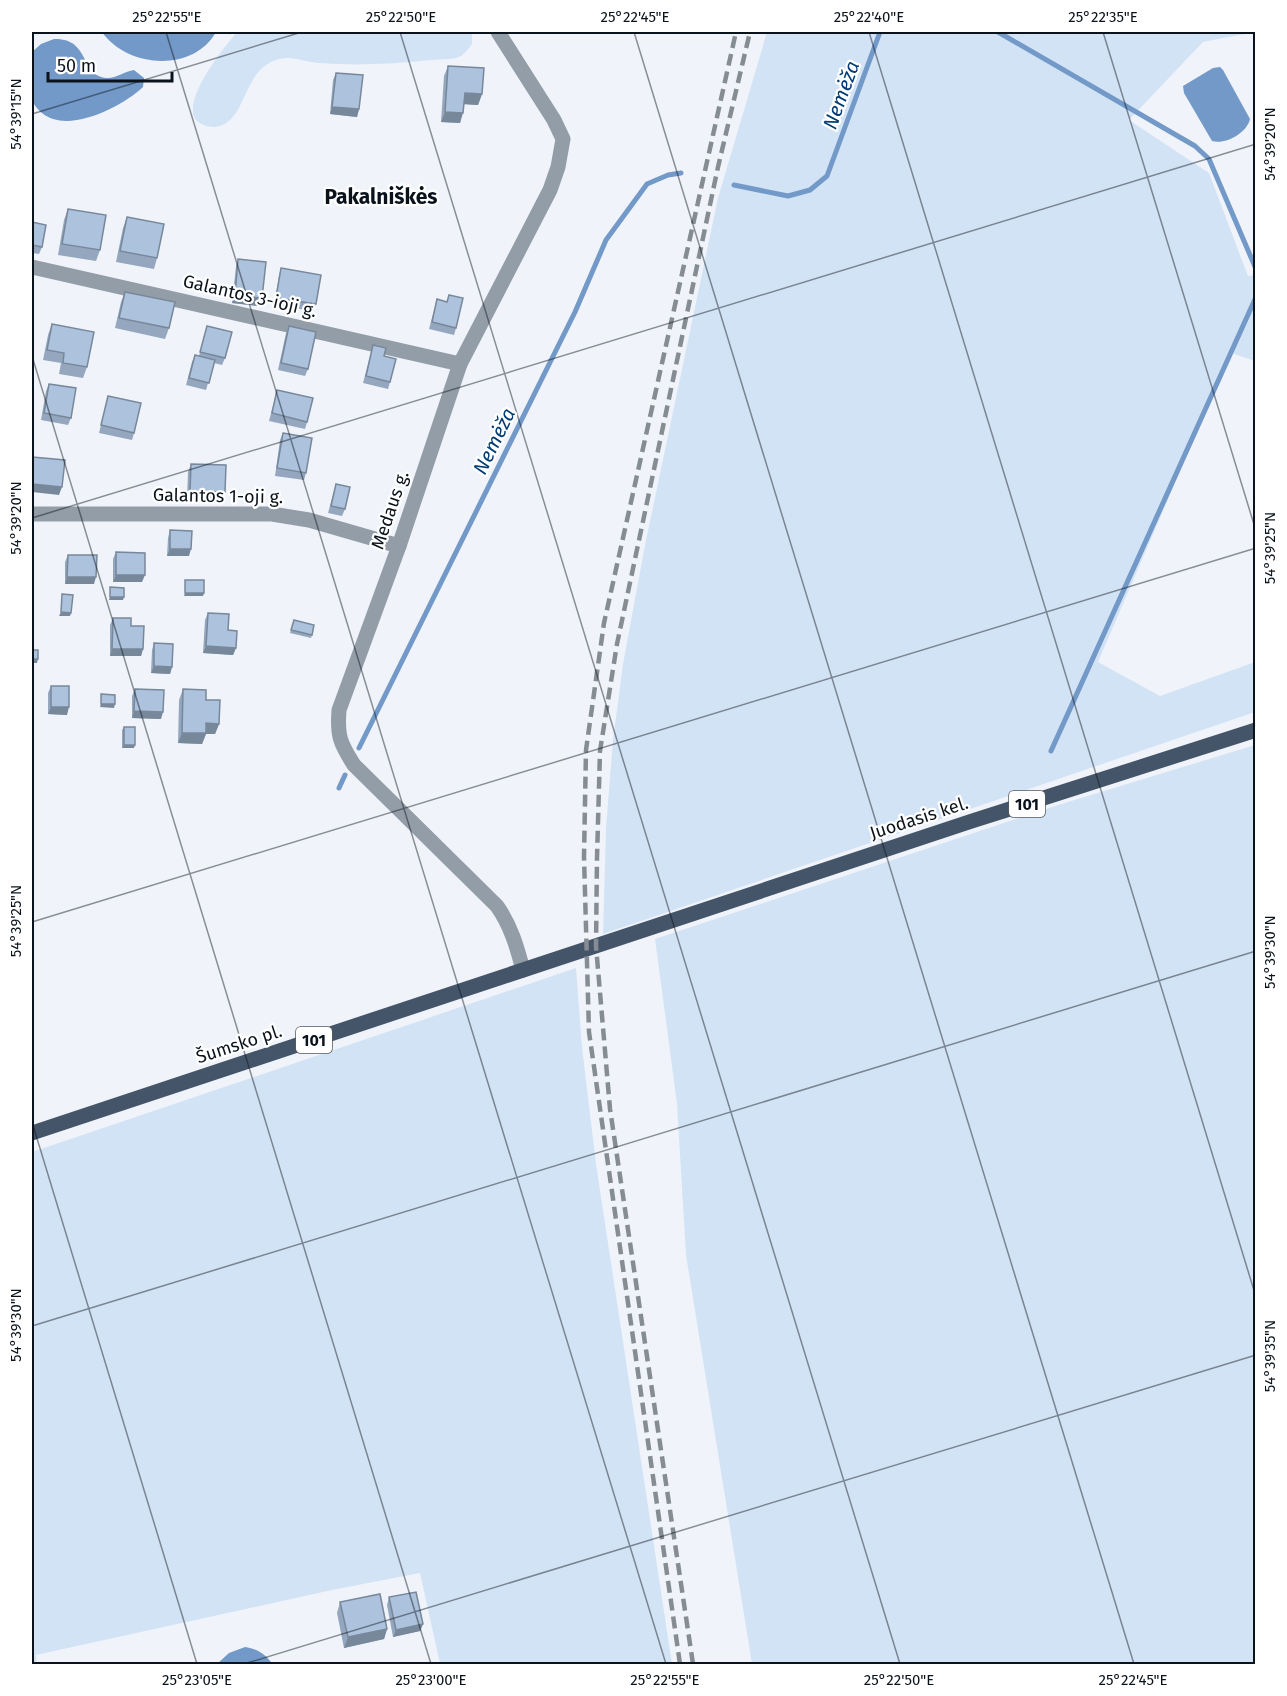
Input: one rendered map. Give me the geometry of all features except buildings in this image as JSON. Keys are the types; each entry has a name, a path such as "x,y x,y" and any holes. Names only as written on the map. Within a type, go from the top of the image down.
{"main road":[{"name":"Juodasis kel.","path":"596,946 1256,730"},
{"name":"Šumsko pl.","path":"32,1133 596,946"}],"street":[{"name":"Medaus g.","path":"498,32 554,120 563,139 558,167 550,190 460,364 399,546 339,710 338,731 344,750 354,765 496,906 506,919 523,970"},
{"name":"Galantos 3-ioji g.","path":"32,267 460,364"},
{"name":"Galantos 1-oji g.","path":"32,514 272,514 309,520 399,546"}],"shaded area":[{"path":"237,32 472,32 472,44 461,56 449,59 361,64 318,63 286,58 271,62 260,70 234,115 226,123 215,127 206,126 198,122 193,114 198,90 214,62"},
{"path":"767,32 1255,32 1203,42 1129,120 1209,173 1248,276 1255,275 1255,361 1231,353 1098,662 1160,696 1255,662 1255,712 603,934 606,828 613,740 623,664 645,545 718,198"},
{"path":"1255,745 1255,1664 752,1664 686,1255 677,1104 655,939 1058,805"},
{"path":"576,968 582,1047 596,1164 672,1664 440,1664 420,1573 36,1655 37,1664 32,1664 32,1152"}],"water":[{"path":"102,32 216,32 206,45 192,54 176,60 160,61 143,59 127,53 113,44"},
{"path":"54,39 66,40 74,44 98,76 111,78 134,70 144,78 143,87 122,102 95,115 66,121 53,119 42,113 34,104 30,81 32,52 41,44"},
{"path":"1220,67 1250,119 1245,129 1235,137 1217,142 1212,141 1184,93 1183,86 1213,68"},
{"path":"245,1647 261,1652 272,1664 217,1664 229,1653"}],"waterway":[{"name":"Nemėža","path":"734,185 788,196 810,190 827,176 880,32"},
{"path":"998,32 1195,146 1209,159 1256,269"},
{"name":"Nemėža","path":"359,748 575,312 606,240 647,184 668,175 681,173"},
{"path":"1051,751 1256,297"},
{"name":"Nemėža","path":"339,788 345,775"}],"railway":[{"path":"680,1664 589,1032 584,857 586,750 604,623 736,32"},
{"path":"693,1664 610,1109 596,946 600,751 617,644 718,167 750,32"}],"district":[{"name":"Pakalniškės","path":"381,197"}]}
